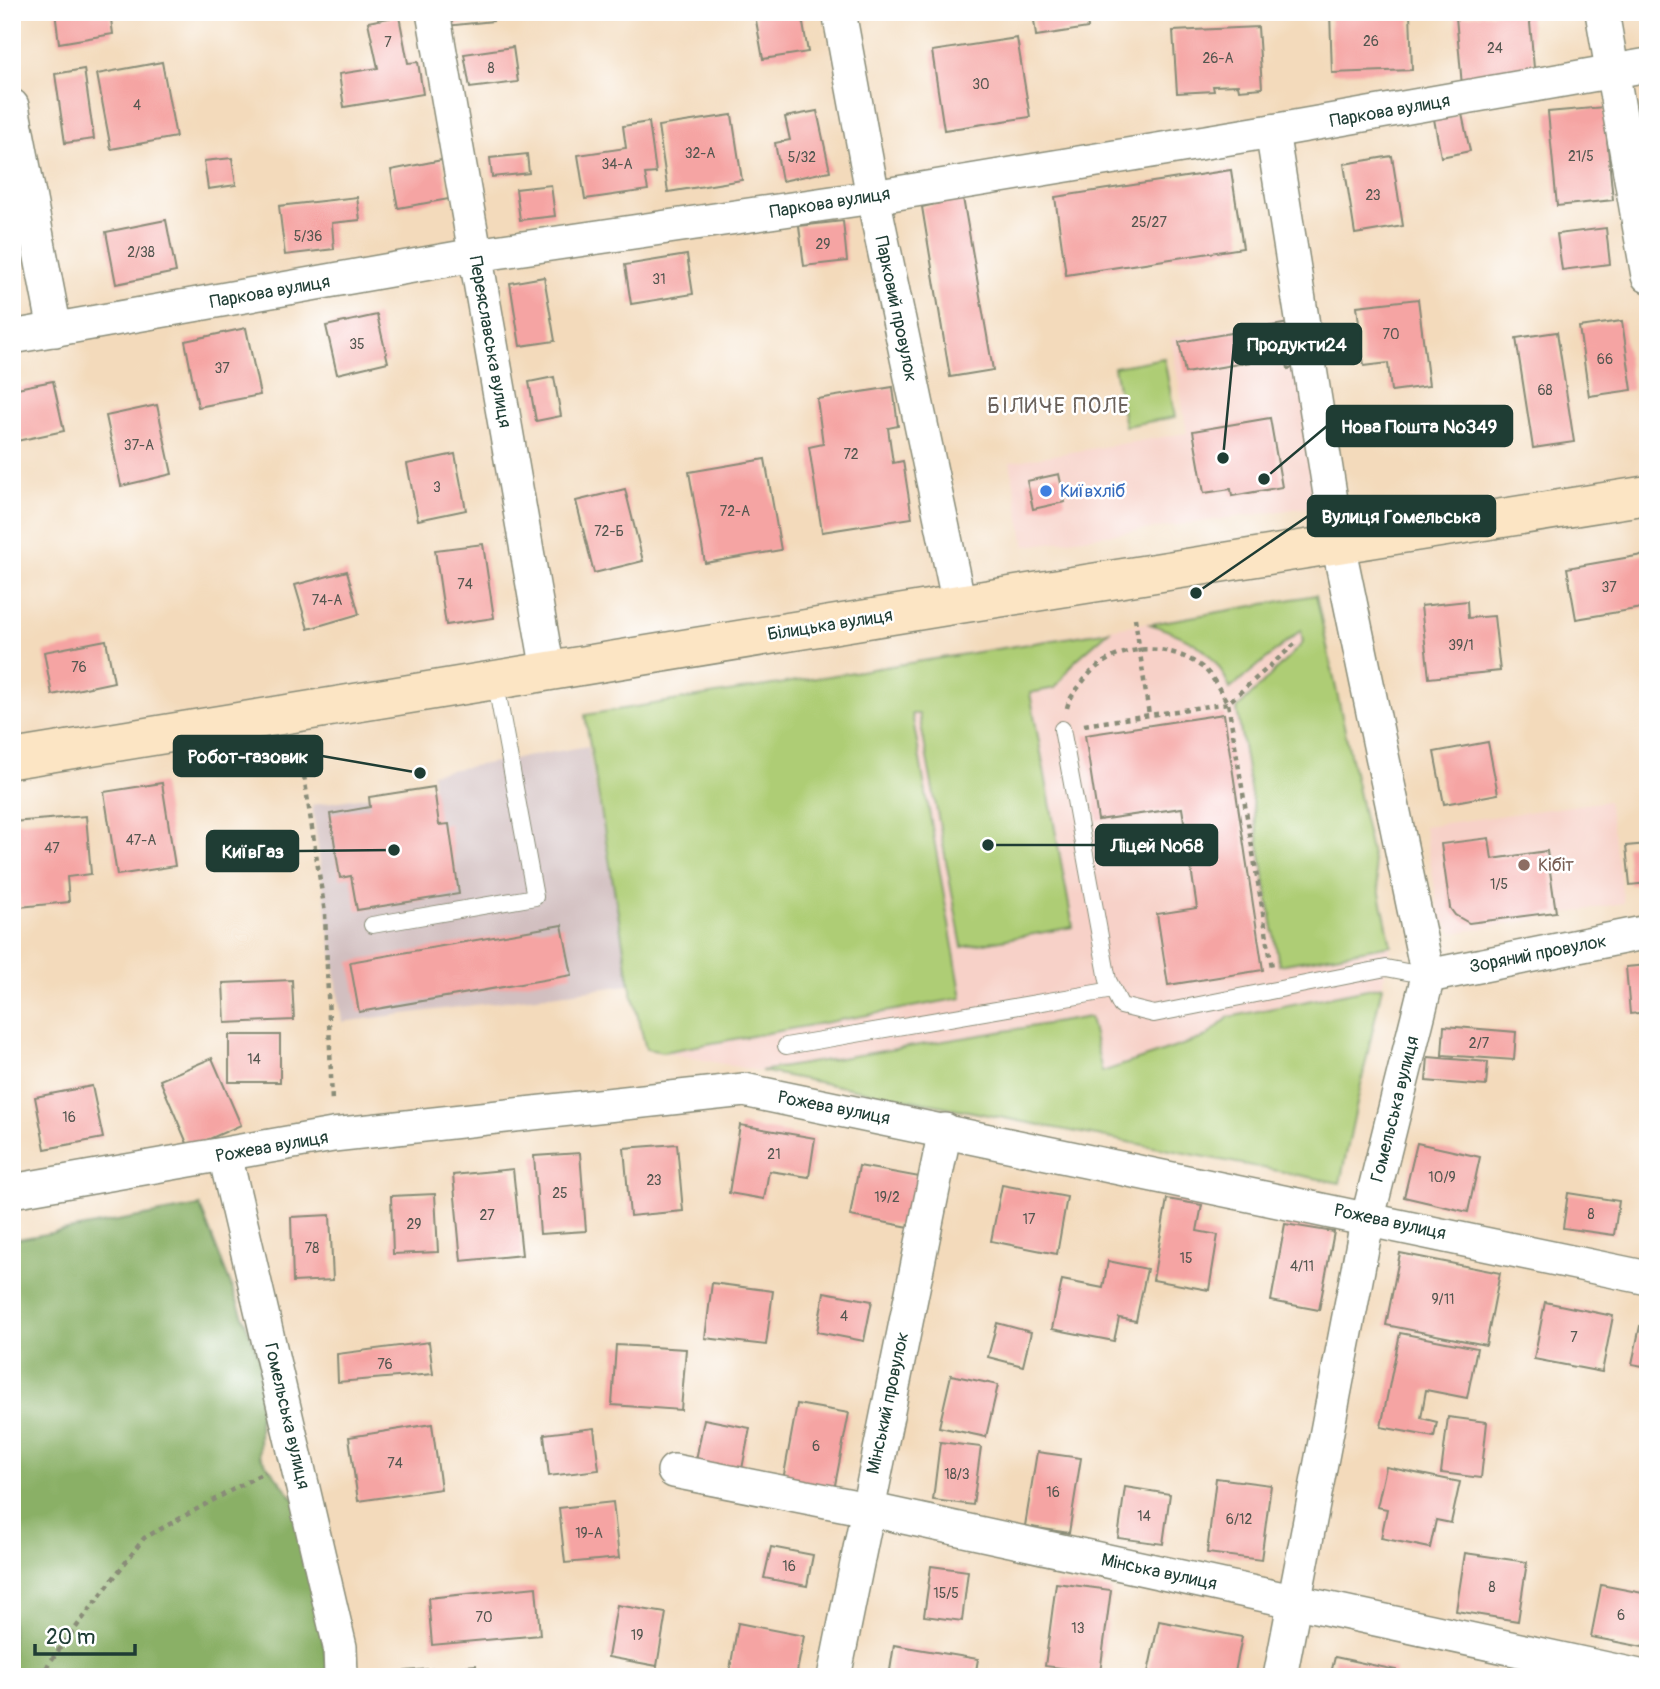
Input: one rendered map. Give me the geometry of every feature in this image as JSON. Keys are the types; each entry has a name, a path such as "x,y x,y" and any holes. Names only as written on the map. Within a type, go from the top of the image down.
{"main road":[{"name":"Білицька вулиця","path":"12,759 959,604 1648,495"}],"street":[{"name":"Переяславська вулиця","path":"433,12 548,671"},
{"name":"Парковий провулок","path":"839,12 873,197 959,604"},
{"path":"1602,12 1648,276"},
{"name":"Паркова вулиця","path":"12,337 475,255 873,197 1648,65"},
{"path":"12,106 55,330"},
{"name":"Гомельська вулиця","path":"1272,131 1338,544 1428,976 1368,1217 1280,1677"},
{"name":"Зоряний провулок","path":"1428,976 1648,932"},
{"name":"Рожева вулиця","path":"12,1191 225,1156 333,1135 744,1090 1368,1217 1648,1278"},
{"name":"Мінський провулок","path":"834,1677 945,1130"},
{"name":"Гомельська вулиця","path":"225,1156 340,1647 341,1677"},
{"name":"Мінська вулиця","path":"674,1471 867,1509 1644,1677"}],"lane":[{"path":"372,925 536,897 508,760 495,679"},
{"path":"1062,729 1108,980 1121,1006 1154,1014 1386,968 1428,976"},
{"path":"786,1046 1113,990"}],"path":[{"path":"1135,618 1149,715"},
{"path":"1276,990 1227,703 1205,668 1176,652 1140,650 1120,653 1090,670 1069,701 1062,729 1227,703 1297,642"},
{"path":"301,755 325,913 333,1135"},
{"path":"42,1677 49,1662 144,1538 296,1454"}],"shaded area":[{"path":"1292,316 1324,505 1025,546 1010,462 1187,433 1171,338"},
{"path":"1316,595 1391,945 1340,1183 646,1049 630,985 585,715"},
{"path":"588,746 630,985 342,1022 312,805 433,787 432,773"},
{"name":"Кібіт","path":"1608,801 1624,903 1454,933 1440,918 1424,826"}],"green space":[{"path":"1164,358 1175,417 1125,426 1114,367"},
{"path":"1316,595 1391,945 1279,965 1237,709 1303,643 1301,630 1230,689 1216,663 1199,646 1150,624"},
{"path":"1109,631 1076,660 1055,688 1030,693 1073,927 962,947 919,714 912,714 962,998 663,1052 646,1049 630,985 585,715"},
{"path":"1382,986 1340,1183 761,1071 1090,1017 1102,1072 1206,1037 1229,1017"},
{"path":"200,1206 260,1360 259,1455 302,1509 329,1677 12,1677 12,1240"}],"building":[{"path":"55,12 110,12 113,34 59,43"},
{"path":"445,12 492,12 493,21 446,26"},
{"path":"801,12 808,52 763,59 755,15"},
{"path":"1033,12 1085,12 1088,28 1036,36"},
{"path":"1330,12 1410,12 1412,70 1332,73"},
{"path":"1529,12 1535,79 1462,86 1456,17"},
{"path":"399,16 408,63 418,62 423,94 344,107 339,74 378,68 368,22"},
{"path":"1258,27 1262,88 1239,90 1238,85 1213,86 1214,91 1177,93 1173,31"},
{"path":"1017,38 1030,117 944,130 932,51"},
{"path":"513,47 518,82 470,88 464,54"},
{"path":"162,62 176,137 111,149 97,74"},
{"path":"84,69 94,139 65,143 55,74"},
{"path":"1604,107 1613,200 1557,206 1548,112"},
{"path":"817,111 830,171 782,181 775,143 790,140 785,117"},
{"path":"1462,114 1470,151 1441,157 1434,119"},
{"path":"732,115 742,180 668,192 658,126"},
{"path":"649,122 656,173 645,174 648,190 585,199 578,155 626,148 623,126"},
{"path":"527,154 529,173 492,177 490,158"},
{"path":"1392,156 1403,226 1355,234 1344,164"},
{"path":"232,158 236,185 208,189 204,161"},
{"path":"442,160 449,199 398,208 391,170"},
{"path":"1231,170 1243,248 1066,275 1055,197"},
{"path":"551,185 555,216 520,220 516,189"},
{"path":"357,197 360,220 332,223 334,249 285,255 279,206"},
{"path":"963,198 993,370 950,377 922,207"},
{"path":"166,220 176,272 116,284 106,232"},
{"path":"843,221 847,261 804,266 799,226"},
{"path":"1606,228 1610,264 1562,270 1557,234"},
{"path":"687,255 693,294 631,304 625,265"},
{"path":"544,277 555,341 520,346 510,283"},
{"path":"1418,299 1429,386 1391,391 1388,363 1364,366 1357,306"},
{"path":"377,315 388,362 337,374 326,326"},
{"path":"1622,321 1632,390 1589,396 1579,327"},
{"path":"1295,322 1303,366 1288,369 1286,356 1185,373 1179,342"},
{"path":"246,328 260,395 198,407 185,341"},
{"path":"1557,332 1574,442 1533,448 1516,338"},
{"path":"554,377 561,416 536,421 529,382"},
{"path":"53,381 64,431 12,442 12,389"},
{"path":"893,387 898,426 888,428 893,463 903,461 912,518 822,532 809,447 823,444 817,399"},
{"path":"157,405 172,474 121,486 106,416"},
{"path":"1270,418 1282,487 1232,496 1231,489 1204,493 1193,431"},
{"path":"455,454 466,510 418,520 407,464"},
{"path":"765,459 781,550 705,563 689,472"},
{"name":"Київхліб","path":"1059,474 1065,502 1033,509 1027,481"},
{"path":"625,489 643,561 594,573 576,501"},
{"path":"483,544 494,618 446,625 435,550"},
{"path":"1648,554 1648,607 1576,619 1567,568"},
{"path":"347,571 359,614 308,629 295,585"},
{"path":"1467,601 1468,618 1494,616 1500,671 1429,678 1421,606"},
{"path":"106,640 114,682 52,695 44,652"},
{"path":"1224,714 1263,970 1168,985 1157,914 1197,908 1182,808 1098,820 1085,735"},
{"path":"1488,742 1498,794 1444,804 1434,752"},
{"path":"162,783 175,866 117,875 104,792"},
{"path":"434,787 439,825 449,824 459,894 357,910 351,876 340,878 330,814 370,807 369,797"},
{"path":"86,816 91,874 67,877 69,902 20,907 12,822"},
{"path":"1489,838 1492,859 1547,851 1556,912 1469,923 1455,915 1450,908 1441,844"},
{"path":"1648,844 1648,883 1630,885 1626,846"},
{"path":"562,925 572,975 359,1012 350,962"},
{"path":"1648,965 1648,1012 1630,1014 1626,967"},
{"path":"292,980 294,1020 225,1023 223,983"},
{"path":"1444,1026 1516,1032 1514,1060 1442,1055"},
{"path":"229,1035 280,1035 280,1082 229,1082"},
{"path":"1428,1057 1488,1062 1486,1086 1426,1081"},
{"path":"212,1058 241,1125 189,1148 160,1080"},
{"path":"92,1086 103,1138 45,1149 35,1097"},
{"path":"740,1125 815,1138 809,1177 769,1171 764,1199 729,1193"},
{"path":"1417,1143 1480,1157 1468,1212 1404,1197"},
{"path":"677,1144 683,1211 630,1216 624,1148"},
{"path":"580,1153 586,1231 540,1234 534,1156"},
{"path":"859,1166 925,1178 915,1228 850,1216"},
{"path":"513,1169 522,1255 461,1261 453,1175"},
{"path":"1002,1185 1067,1197 1057,1254 991,1241"},
{"path":"1568,1193 1619,1201 1614,1235 1563,1228"},
{"path":"435,1194 438,1252 393,1254 391,1196"},
{"path":"1167,1199 1202,1205 1197,1231 1218,1235 1209,1290 1153,1280"},
{"path":"330,1215 333,1280 293,1282 291,1217"},
{"path":"1285,1224 1334,1232 1319,1310 1271,1301"},
{"path":"1400,1253 1500,1273 1486,1345 1386,1325"},
{"path":"1108,1261 1147,1269 1136,1321 1119,1318 1114,1341 1052,1329 1062,1280 1103,1288"},
{"path":"712,1283 773,1291 766,1345 705,1338"},
{"path":"824,1292 872,1301 864,1341 817,1332"},
{"path":"1545,1302 1613,1316 1602,1372 1534,1359"},
{"path":"997,1323 1031,1332 1023,1366 988,1357"},
{"path":"1640,1326 1648,1328 1648,1367 1632,1364"},
{"path":"1400,1333 1477,1348 1467,1398 1426,1390 1421,1418 1437,1422 1434,1437 1381,1427"},
{"path":"429,1342 433,1374 338,1382 337,1354"},
{"path":"616,1345 686,1349 681,1410 612,1405"},
{"path":"951,1375 998,1385 986,1437 939,1427"},
{"path":"797,1404 849,1413 834,1490 783,1480"},
{"path":"1448,1417 1487,1422 1481,1478 1441,1473"},
{"path":"704,1419 750,1428 741,1474 695,1465"},
{"path":"432,1424 441,1489 358,1501 349,1437"},
{"path":"594,1428 599,1470 549,1476 544,1434"},
{"path":"940,1442 981,1447 973,1505 933,1500"},
{"path":"1037,1452 1081,1458 1069,1533 1025,1526"},
{"path":"1386,1467 1460,1482 1451,1523 1436,1520 1430,1548 1381,1538 1387,1509 1377,1507"},
{"path":"1216,1478 1271,1485 1261,1560 1207,1553"},
{"path":"1125,1487 1170,1494 1163,1544 1118,1538"},
{"path":"613,1502 619,1558 565,1563 559,1508"},
{"path":"771,1547 813,1555 807,1586 764,1578"},
{"path":"1465,1553 1527,1562 1518,1621 1456,1611"},
{"path":"931,1566 968,1571 962,1621 924,1616"},
{"path":"1056,1583 1111,1590 1100,1673 1045,1666"},
{"path":"1601,1585 1648,1594 1648,1648 1591,1637"},
{"path":"536,1587 540,1635 432,1645 428,1598"},
{"path":"617,1605 666,1613 657,1666 608,1657"},
{"path":"1159,1621 1242,1637 1234,1677 1147,1677"},
{"path":"738,1623 804,1636 796,1677 729,1675"},
{"path":"894,1645 978,1659 975,1677 889,1677"},
{"path":"1335,1657 1396,1670 1395,1677 1330,1677"},
{"path":"476,1665 477,1677 395,1677 395,1672"}],"place":[{"name":"Продукти24","path":"1223,458"},
{"name":"Нова Пошта №349","path":"1264,479"},
{"name":"Київхліб","path":"1046,491"},
{"name":"Вулиця Гомельська","path":"1196,593"},
{"name":"Робот-газовик","path":"420,773"},
{"name":"Ліцей №68","path":"988,845"},
{"name":"КиївГаз","path":"394,850"},
{"name":"Кібіт","path":"1524,865"}],"district":[{"name":"БІЛИЧЕ ПОЛЕ","path":"1059,406"}]}
